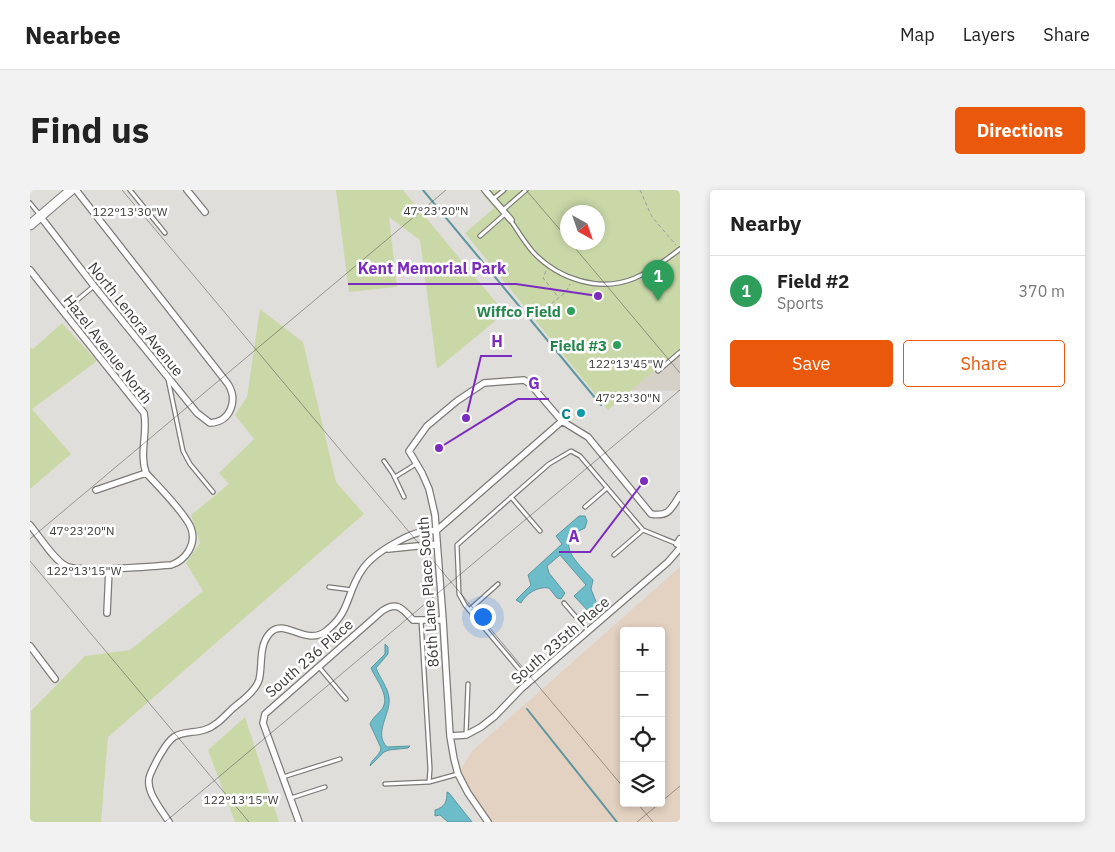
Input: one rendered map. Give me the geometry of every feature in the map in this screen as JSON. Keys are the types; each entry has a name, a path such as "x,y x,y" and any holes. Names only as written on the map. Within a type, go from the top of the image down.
{"main road":[{"path":"30,225 71,190"}],"street":[{"name":"North Lenora Avenue","path":"40,216 168,379 203,420 213,423 221,419 231,407 233,394 228,384 76,190"},
{"path":"187,190 205,212"},
{"path":"485,190 511,220"},
{"name":"Hazel Avenue North","path":"30,270 144,413 146,421 143,450 146,473"},
{"name":"86th Lane Place South","path":"488,822 477,808 458,774 450,736 433,504 429,489 409,451 427,426 456,401 484,383 524,380 530,384 562,421"},
{"path":"169,822 150,790 148,783 150,775 169,741 175,736 215,726 254,690 259,681 263,644 270,633 275,629 283,628 304,636 319,636 339,620 362,569 400,540 425,531 436,531 562,421 588,437 650,514 661,516 668,512 677,506 680,495"},
{"path":"30,525 64,565 71,569 110,569 171,565 187,554 192,544 191,527 146,473 96,490"},
{"path":"386,550 437,544"},
{"name":"South 235th Place","path":"450,736 466,735 481,727 495,716 529,682 668,562 679,544"},
{"path":"106,613 110,569"},
{"name":"South 236 Place","path":"299,822 263,723 265,714 318,666 390,606 398,607 413,620 443,620"},
{"path":"30,646 55,679"}],"lane":[{"path":"130,190 165,233"},
{"path":"493,199 504,190"},
{"path":"480,236 526,190"},
{"path":"30,203 40,216"},
{"path":"511,220 533,252 548,266 572,278 588,283 612,284 623,282 650,270 680,249"},
{"path":"63,311 94,286"},
{"path":"658,371 680,352"},
{"path":"168,379 183,451 190,464 213,492"},
{"path":"529,682 469,610 459,594 457,545 549,464 571,451 580,456 643,530 679,544"},
{"path":"384,461 395,477 404,497"},
{"path":"395,477 416,463"},
{"path":"585,506 607,488"},
{"path":"511,498 540,531"},
{"path":"614,555 643,530"},
{"path":"469,610 498,584"},
{"path":"330,587 352,590"},
{"path":"564,603 588,631"},
{"path":"421,620 430,769 429,782"},
{"path":"318,666 346,699"},
{"path":"466,735 468,684"},
{"path":"283,777 340,759"},
{"path":"385,784 429,782 458,774"},
{"path":"290,799 325,787"}],"path":[{"path":"640,190 652,217 680,249"},
{"path":"548,266 544,278 559,298"},
{"path":"541,312 566,292 572,278"}],"shaded area":[{"path":"680,349 680,391 631,390"},
{"path":"680,567 680,822 488,822 458,774 472,751"}],"green space":[{"path":"336,190 403,190 505,313 437,369 420,240 389,217 397,287 349,292"},
{"path":"491,190 680,190 680,349 608,410 465,233 494,208 484,196"},
{"path":"260,309 303,342 336,482 364,514 108,737 101,822 30,822 31,711 85,656 130,650 203,591 186,563 200,543 191,515 229,484 219,473 254,439 235,415 247,397"},
{"path":"62,323 97,361 32,409 71,454 30,489 30,347 33,349"},
{"path":"245,717 279,822 235,822 208,750"}],"water":[{"path":"579,516 585,516 587,521 585,528 575,534 570,540 569,546 575,559 593,580 591,589 599,609 595,613 590,613 574,596 586,585 560,555 547,566 549,573 565,593 561,599 557,598 549,588 540,588 532,591 521,603 516,600 531,585 528,575 562,544 556,536"},
{"path":"385,644 388,647 388,654 376,668 386,687 389,698 382,730 383,742 387,747 410,746 384,752 370,766 381,748 370,724 383,707 385,700 383,691 371,668 385,654"},
{"path":"447,792 472,822 448,822 440,815 435,816 435,810 445,804"}],"waterway":[{"path":"423,190 601,405"},
{"path":"527,709 617,822"}],"place":[{"name":"Kent Memorial Park","path":"598,296"},
{"name":"Field #2","path":"658,301"},
{"name":"Wiffco Field","path":"571,311"},
{"name":"Field #3","path":"617,345"},
{"name":"C","path":"581,413"},
{"name":"H","path":"466,418"},
{"name":"G","path":"439,448"},
{"name":"A","path":"644,481"}]}
